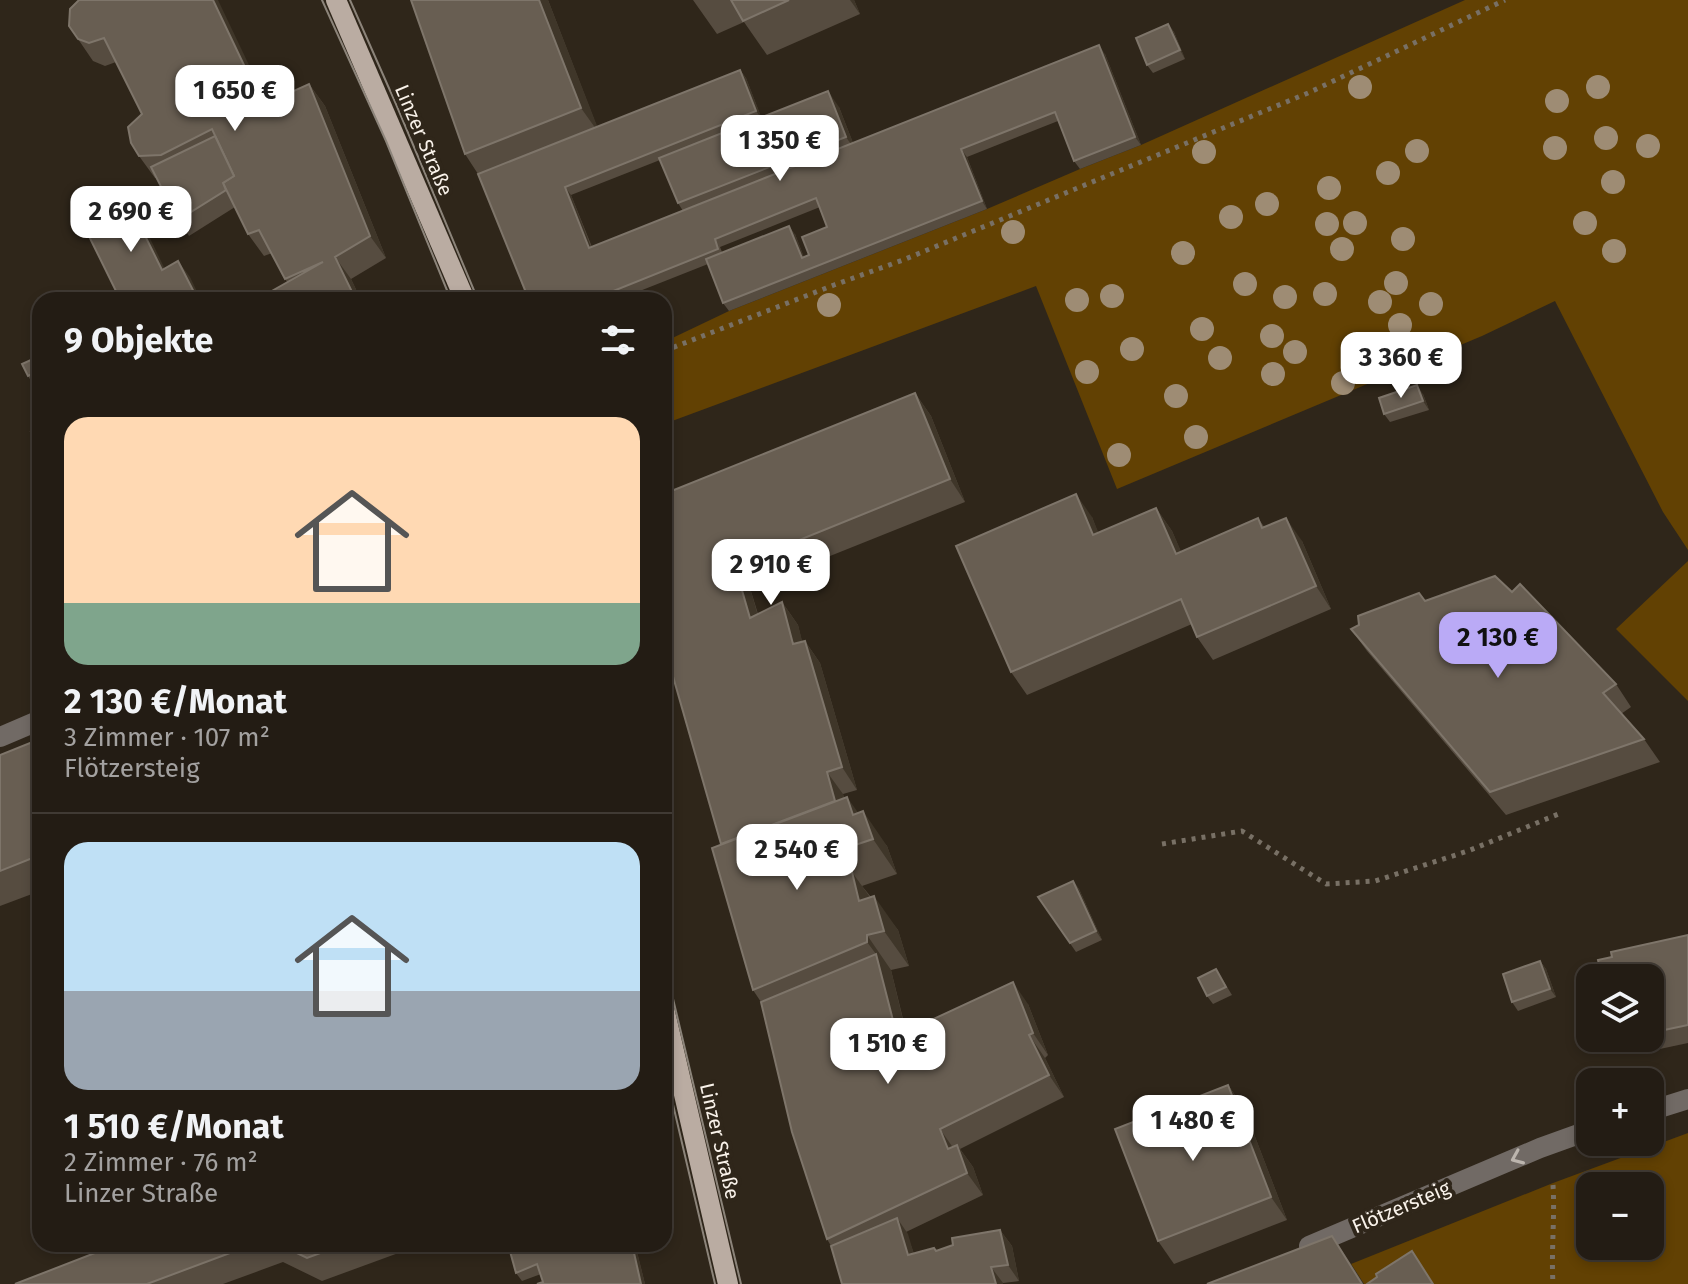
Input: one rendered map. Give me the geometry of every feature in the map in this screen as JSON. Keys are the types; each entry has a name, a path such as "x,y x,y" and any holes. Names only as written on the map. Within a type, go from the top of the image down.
{"main road":[{"name":"Linzer Straße","path":"336,0 462,292"},
{"name":"Linzer Straße","path":"672,1042 728,1284"}],"street":[{"path":"0,737 32,723"},
{"path":"1664,1107 1688,1099"},
{"name":"Flötzersteig","path":"1286,1256 1576,1135"}],"path":[{"path":"672,348 903,260 1308,93 1505,0"},
{"path":"1162,844 1242,831 1326,884 1363,882 1375,881 1468,851 1561,813"},
{"path":"1540,1148 1553,1183 1553,1284"}],"shaded area":[{"path":"1465,0 1688,0 1688,550 1663,512 1555,301 1482,336 1117,489 1036,286 672,421 672,338 729,311 1141,145"},
{"path":"1688,561 1688,701 1616,629"},
{"path":"1688,1133 1688,1284 1364,1284 1351,1264 1576,1174 1576,1260 1664,1260 1664,1172 1583,1172 1626,1156 1664,1156 1664,1142"}],"building":[{"path":"79,0 213,0 263,105 309,84 370,236 335,257 352,292 270,292 323,262 285,279 259,230 248,234 223,183 234,176 212,129 161,155 139,156 131,143 128,127 142,114 104,38 89,43 78,39 69,26 70,9"},
{"path":"411,0 539,0 581,108 465,154"},
{"path":"731,0 789,0 743,21"},
{"path":"1168,24 1180,50 1147,65 1136,38"},
{"path":"1099,45 1135,137 1074,161 1055,112 961,149 982,201 723,303 706,259 789,226 802,258 809,255 802,237 827,227 816,198 715,239 718,249 611,292 526,292 478,174 740,70 756,111 565,187 589,248"},
{"path":"828,91 846,137 678,203 659,158"},
{"path":"215,136 234,176 223,183 226,190 178,220 151,167"},
{"path":"122,189 162,270 178,261 194,292 117,292 77,212"},
{"path":"32,359 32,374 28,376 22,364"},
{"path":"1417,385 1423,401 1384,414 1379,398"},
{"path":"915,393 950,479 735,566 750,618 782,602 793,644 805,641 842,767 827,772 835,801 721,844 672,673 672,491"},
{"path":"1076,494 1093,535 1156,508 1176,554 1258,518 1262,528 1286,518 1316,586 1197,637 1181,599 1011,672 956,546"},
{"path":"1495,576 1512,592 1520,584 1616,684 1603,693 1644,739 1490,792 1351,629 1359,625 1358,616 1419,593 1425,601"},
{"path":"32,742 32,858 0,871 0,755"},
{"path":"847,797 853,815 863,811 873,839 837,851 846,875 852,872 859,901 874,896 884,931 867,935 867,942 753,990 712,848"},
{"path":"1073,881 1096,931 1070,943 1038,897"},
{"path":"1688,935 1688,1025 1664,1030 1664,964 1599,964 1598,960 1612,957 1611,952"},
{"path":"876,954 897,1036 1013,982 1033,1033 1029,1035 1049,1075 940,1129 948,1149 957,1145 967,1173 827,1239 792,1132 761,1002"},
{"path":"1540,961 1550,989 1512,1002 1503,974"},
{"path":"1216,969 1226,987 1207,996 1198,978"},
{"path":"1228,1085 1271,1197 1158,1241 1115,1129"},
{"path":"897,1218 908,1255 953,1245 952,1238 1000,1230 1008,1265 991,1267 996,1284 842,1284 831,1246"},
{"path":"1332,1236 1362,1284 1207,1284"},
{"path":"1412,1251 1433,1284 1367,1284 1377,1277 1376,1274"},
{"path":"97,1252 233,1252 147,1284 15,1284"},
{"path":"295,1252 323,1252 307,1258"},
{"path":"510,1252 634,1252 641,1284 537,1284 543,1282 537,1264 516,1273"}],"tram line":[{"path":"322,0 386,141 448,292"},
{"path":"350,0 475,292"},
{"path":"672,995 741,1284"},
{"path":"672,1100 715,1284"}]}
